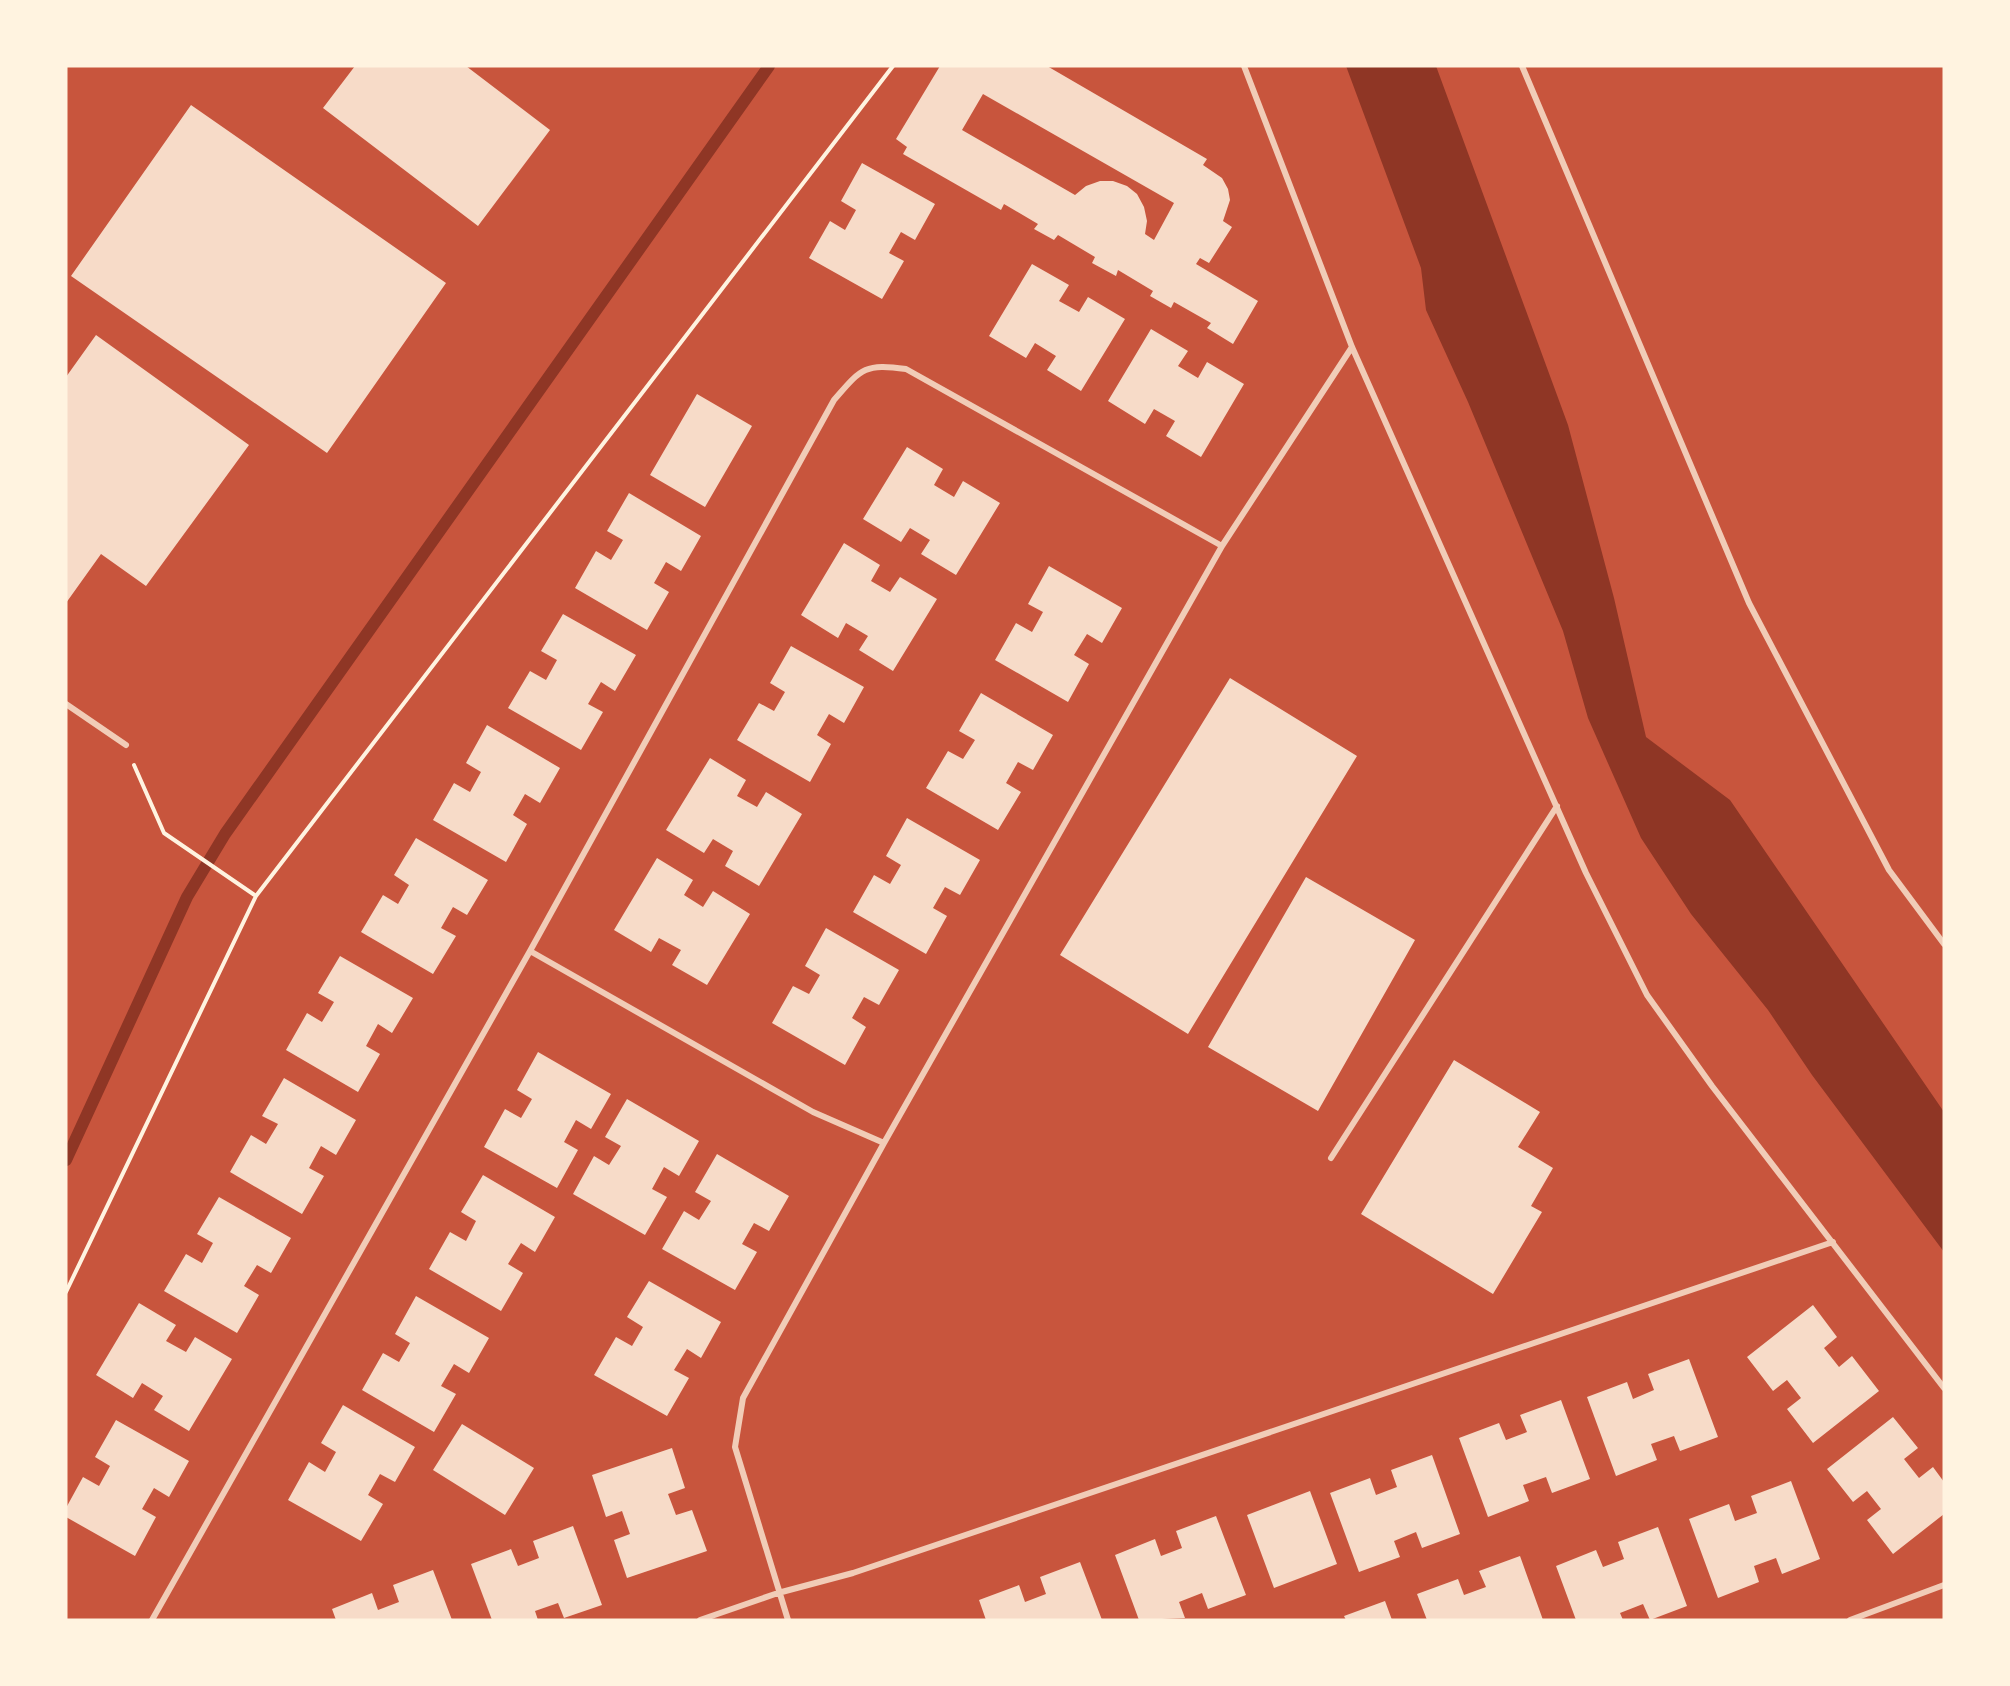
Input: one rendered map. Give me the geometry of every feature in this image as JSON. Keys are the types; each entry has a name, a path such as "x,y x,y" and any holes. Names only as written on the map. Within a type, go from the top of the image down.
{"street":[{"path":"1244,66 1352,347 1557,807 1647,995 1712,1086 1944,1388"},
{"path":"1522,66 1749,603 1889,870 1944,944"},
{"path":"788,1620 735,1447 743,1398 884,1143 1222,546 1352,347"},
{"path":"152,1620 530,951 834,400 858,373 879,365 906,369 1222,546"},
{"path":"66,704 126,745"},
{"path":"1331,1158 1557,807"},
{"path":"530,951 813,1112 884,1143"},
{"path":"699,1620 778,1593 876,1565 1833,1242"},
{"path":"1850,1620 1944,1585"}],"path":[{"path":"66,1292 256,896 894,66"},
{"path":"126,745 164,833 256,896"}],"shaded area":[{"path":"1346,66 1436,66 1568,425 1614,598 1646,737 1730,800 1944,1112 1944,1252 1812,1075 1768,1010 1691,914 1641,838 1588,718 1563,631 1468,402 1426,310 1421,268"}],"building":[{"path":"355,66 466,66 550,130 478,226 323,108"},
{"path":"940,66 1047,66 1207,159 1203,165 1222,178 1228,189 1230,200 1223,221 1232,227 1209,263 1200,258 1196,264 1258,301 1233,344 1207,328 1211,323 1174,302 1171,308 1150,296 1153,291 1118,270 1116,276 1092,263 1095,257 1058,235 1054,240 1034,229 1038,224 1004,204 1001,210 903,154 907,147 896,139","holes":["983,94 1174,203 1154,240 1145,234 1147,221 1144,207 1137,194 1127,186 1113,181 1100,181 1086,186 1075,195 962,130"]},
{"path":"191,105 446,283 327,453 71,276"},
{"path":"862,163 935,204 915,240 901,232 889,253 904,261 882,299 809,258 830,221 845,230 856,210 841,201"},
{"path":"1032,264 1069,285 1059,301 1079,312 1088,297 1125,319 1081,391 1047,370 1056,356 1035,343 1026,358 989,336"},
{"path":"1151,329 1188,351 1178,366 1198,378 1207,362 1244,384 1201,457 1166,436 1175,421 1154,409 1145,424 1108,401"},
{"path":"96,335 249,445 146,586 101,554 66,603 66,377"},
{"path":"697,394 752,426 705,507 650,475"},
{"path":"907,447 943,469 934,485 954,497 963,481 1000,503 956,575 921,554 930,540 910,528 901,542 863,519"},
{"path":"629,493 701,536 681,571 666,562 654,583 669,592 647,630 575,588 596,551 611,560 623,540 607,531"},
{"path":"844,543 880,565 871,581 890,592 900,577 937,599 893,671 859,650 868,636 846,623 838,638 801,615"},
{"path":"1049,566 1122,608 1102,643 1087,634 1074,655 1089,664 1068,702 995,660 1016,623 1032,632 1043,612 1028,604"},
{"path":"563,614 636,655 615,691 601,682 588,704 603,712 581,750 508,708 530,671 546,680 557,660 541,651"},
{"path":"791,646 864,687 844,723 829,714 817,735 831,744 810,782 737,740 759,703 774,711 785,692 770,683"},
{"path":"1230,678 1357,756 1188,1034 1060,955"},
{"path":"981,693 1053,735 1033,770 1018,762 1006,783 1021,792 998,830 926,788 948,751 963,759 975,740 959,731"},
{"path":"487,725 560,768 540,803 525,794 513,815 527,824 506,862 433,820 454,783 470,792 481,772 466,763"},
{"path":"710,758 746,780 737,796 757,807 766,792 802,814 759,886 725,866 733,851 713,839 704,853 666,830"},
{"path":"907,818 980,860 960,895 945,887 933,908 947,916 926,954 853,912 874,875 890,884 901,865 886,856"},
{"path":"416,838 488,880 467,915 453,907 441,928 456,936 433,974 361,932 383,895 398,904 409,885 394,875"},
{"path":"657,858 693,880 684,895 703,907 713,891 750,914 707,985 672,965 681,950 659,938 651,952 614,930"},
{"path":"1306,877 1415,940 1318,1111 1208,1047"},
{"path":"826,928 899,970 879,1005 864,997 852,1018 866,1027 845,1065 772,1023 793,986 809,994 820,975 805,966"},
{"path":"340,956 413,998 392,1033 378,1024 366,1046 380,1054 358,1092 286,1050 307,1013 322,1022 334,1002 318,993"},
{"path":"538,1052 611,1094 591,1129 576,1120 564,1142 578,1150 557,1188 484,1147 505,1109 521,1118 532,1099 517,1090"},
{"path":"1454,1060 1540,1112 1518,1147 1553,1168 1531,1206 1542,1212 1493,1294 1361,1214"},
{"path":"284,1078 356,1120 336,1155 321,1146 309,1168 324,1176 302,1214 230,1172 251,1135 266,1144 278,1124 262,1116"},
{"path":"627,1099 699,1141 679,1176 664,1167 652,1189 667,1197 645,1235 573,1194 594,1156 609,1165 621,1146 605,1137"},
{"path":"717,1154 789,1196 769,1231 754,1223 742,1244 757,1252 735,1290 662,1249 684,1211 699,1220 711,1201 695,1192"},
{"path":"483,1175 555,1217 535,1252 521,1243 508,1264 523,1273 501,1311 429,1269 450,1232 466,1241 476,1221 461,1212"},
{"path":"219,1197 291,1238 271,1273 257,1265 244,1286 259,1295 237,1333 164,1291 186,1254 202,1263 213,1243 197,1234"},
{"path":"649,1281 721,1322 701,1358 687,1349 674,1370 689,1378 667,1416 594,1375 616,1337 632,1346 643,1327 627,1317"},
{"path":"416,1296 489,1338 469,1373 454,1364 441,1386 456,1394 434,1432 362,1390 383,1353 399,1362 410,1343 395,1334"},
{"path":"139,1303 176,1325 166,1341 186,1352 195,1337 232,1359 189,1431 154,1410 163,1396 142,1383 133,1398 96,1375"},
{"path":"1813,1305 1837,1337 1824,1348 1839,1367 1852,1356 1879,1391 1813,1443 1787,1409 1801,1398 1787,1380 1773,1391 1747,1357"},
{"path":"1689,1359 1718,1437 1680,1451 1674,1436 1651,1444 1657,1460 1616,1476 1587,1397 1627,1382 1633,1399 1654,1390 1648,1374"},
{"path":"1561,1400 1590,1479 1552,1493 1546,1477 1523,1485 1529,1501 1488,1517 1459,1438 1499,1423 1506,1440 1527,1432 1520,1415"},
{"path":"343,1405 415,1447 395,1482 380,1474 368,1495 383,1504 361,1541 288,1500 309,1462 325,1472 336,1452 321,1443"},
{"path":"1893,1417 1918,1448 1904,1459 1919,1478 1933,1467 1944,1482 1944,1514 1893,1554 1867,1520 1881,1509 1867,1491 1853,1502 1827,1469"},
{"path":"116,1420 189,1461 169,1497 154,1488 142,1509 156,1517 135,1556 66,1517 66,1508 83,1477 99,1486 110,1466 95,1457"},
{"path":"462,1424 534,1468 505,1515 433,1470"},
{"path":"672,1448 685,1488 668,1494 676,1515 692,1510 707,1551 627,1578 614,1540 630,1534 622,1511 606,1517 592,1475"},
{"path":"1432,1455 1460,1534 1422,1548 1416,1532 1394,1541 1400,1557 1359,1572 1330,1493 1370,1478 1376,1495 1397,1487 1391,1470"},
{"path":"1791,1481 1820,1559 1782,1574 1776,1558 1754,1566 1759,1582 1718,1598 1689,1519 1729,1504 1735,1521 1757,1513 1751,1496"},
{"path":"1310,1491 1337,1564 1274,1588 1247,1515"},
{"path":"1216,1516 1246,1595 1208,1609 1202,1593 1179,1602 1185,1618 1139,1620 1115,1555 1155,1539 1161,1556 1182,1548 1176,1531"},
{"path":"573,1526 602,1605 564,1618 558,1603 535,1611 538,1620 492,1620 471,1564 511,1549 518,1566 539,1558 533,1541"},
{"path":"1658,1527 1687,1606 1650,1620 1643,1604 1620,1613 1623,1620 1576,1620 1556,1566 1596,1550 1603,1567 1624,1559 1618,1542"},
{"path":"1520,1556 1543,1620 1427,1620 1417,1594 1458,1579 1464,1595 1486,1587 1479,1571"},
{"path":"1080,1562 1102,1620 986,1620 979,1600 1019,1585 1025,1602 1046,1594 1040,1577"},
{"path":"433,1570 452,1620 336,1620 332,1609 372,1593 378,1610 399,1602 393,1585"},
{"path":"1385,1601 1392,1620 1346,1620 1344,1616"}],"waterway":[{"path":"66,1160 187,897 225,834 769,66"}]}
